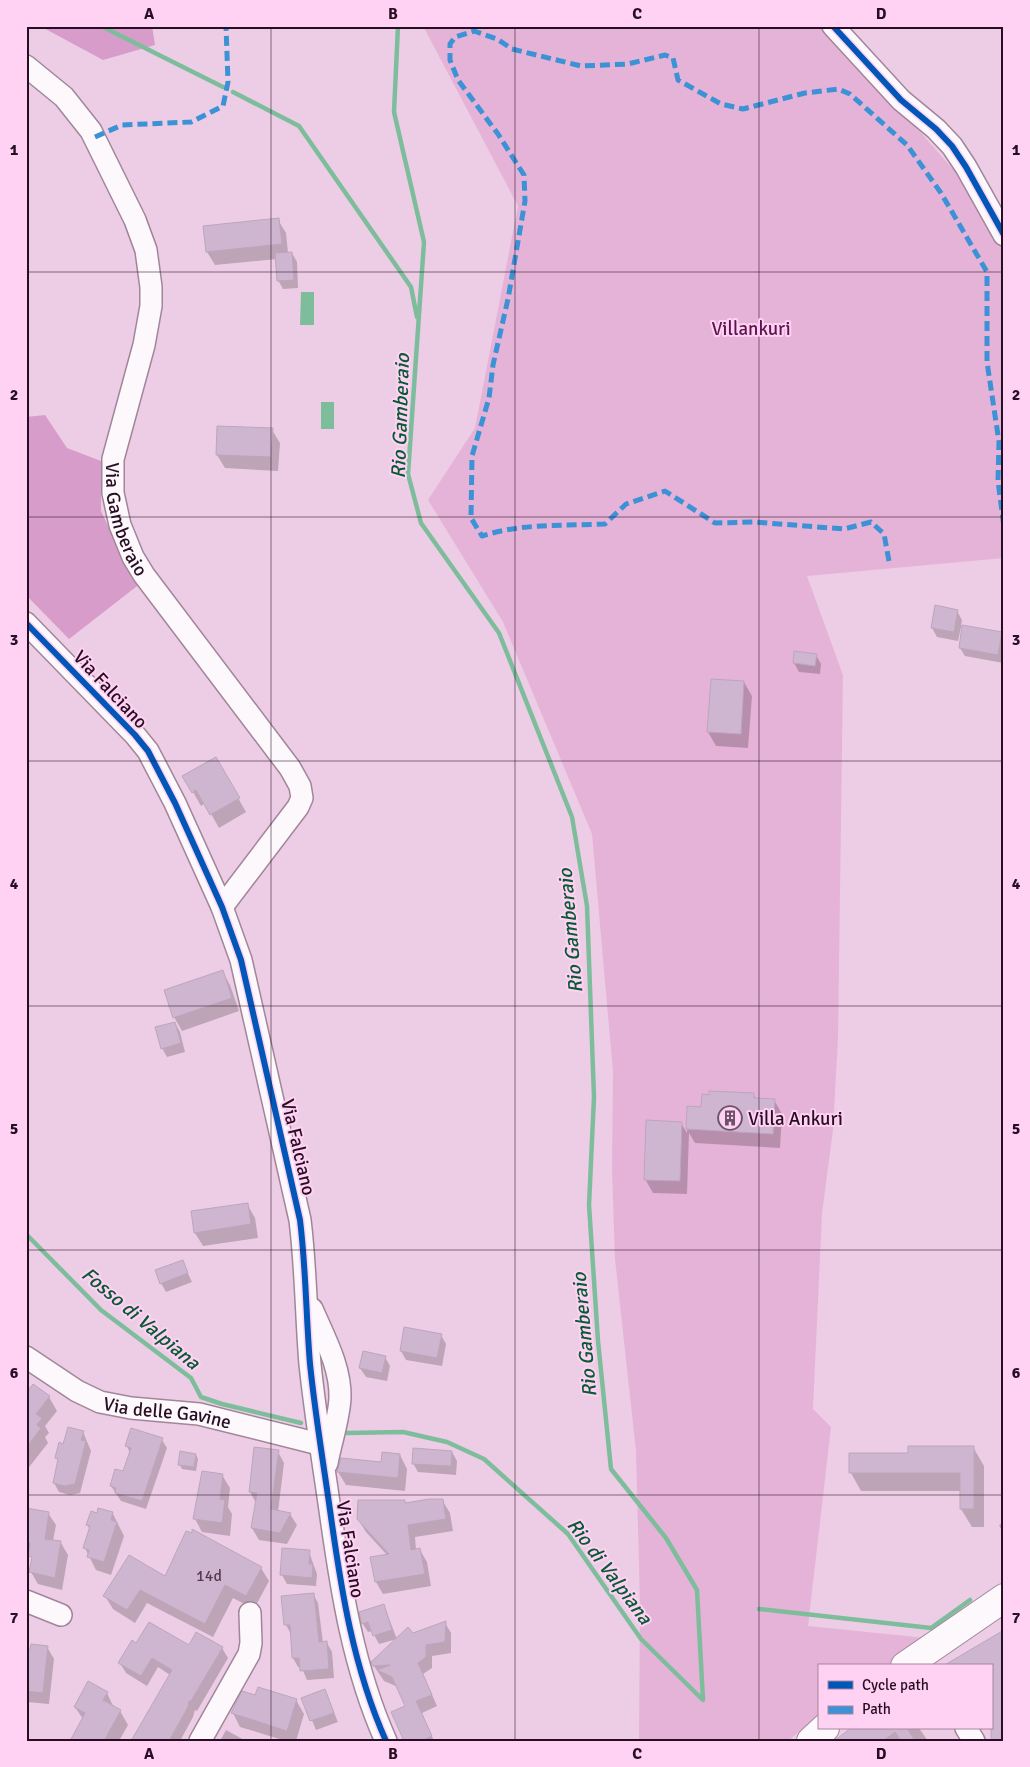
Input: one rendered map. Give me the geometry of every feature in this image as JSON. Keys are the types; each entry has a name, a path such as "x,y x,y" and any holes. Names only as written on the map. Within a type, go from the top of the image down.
{"main road":[{"path":"917,1662 1004,1598"},
{"path":"811,1741 823,1730"}],"street":[{"path":"833,26 900,100 952,146 966,167 1004,236"},
{"name":"Via Gamberaio","path":"26,66 64,97 91,131 135,220 148,259 151,306 144,345 113,459 113,493 123,533 144,575 279,752 300,786 302,798 296,811 222,908"},
{"name":"Via Falciano","path":"26,623 119,717 148,751 175,802 222,908 241,960 300,1220 307,1298 310,1363 319,1444 340,1582 353,1644 370,1704 386,1741"},
{"path":"307,1298 331,1354 340,1387 339,1406 324,1473"},
{"name":"Via delle Gavine","path":"27,1359 77,1391 100,1402 131,1408 199,1414 319,1444"},
{"path":"26,1600 61,1615"},
{"path":"200,1741 249,1654 251,1644 250,1613"},
{"path":"967,1730 974,1741"}],"green space":[{"name":"Villankuri","path":"423,26 827,26 974,193 1004,250 1004,558 807,576 843,675 838,1038 833,1130 822,1213 813,1409 831,1427 808,1626 926,1638 890,1664 818,1664 818,1716 788,1741 639,1741 640,1604 636,1451 615,1259 612,1170 613,1072 592,834 503,622 428,500 475,428 518,206"}],"shaded area":[{"path":"40,26 152,26 155,45 103,60"},
{"path":"301,292 314,292 314,325 300,325"},
{"path":"321,402 334,402 334,429 321,429"},
{"path":"45,415 67,448 101,461 101,511 121,554 141,583 69,639 26,595 26,417"}],"building":[{"path":"279,218 282,244 206,252 203,226"},
{"path":"292,252 294,280 277,281 275,253"},
{"path":"217,426 273,428 271,457 216,455"},
{"path":"935,605 958,610 954,632 931,628"},
{"path":"962,625 1002,632 998,655 959,648"},
{"path":"794,651 817,654 815,666 793,663"},
{"path":"711,679 744,681 741,734 707,732"},
{"path":"216,757 240,798 210,815 196,790 192,793 182,776"},
{"path":"223,970 232,998 173,1018 164,990"},
{"path":"175,1022 181,1043 161,1049 155,1027"},
{"name":"Villa Ankuri","path":"709,1091 754,1093 754,1098 775,1099 773,1134 686,1129 687,1106 701,1107 702,1094 709,1095"},
{"path":"646,1120 682,1122 680,1181 644,1180"},
{"path":"248,1203 251,1224 194,1233 191,1211"},
{"path":"183,1260 188,1273 160,1284 155,1270"},
{"path":"404,1327 442,1334 437,1358 400,1351"},
{"path":"363,1351 386,1356 382,1373 359,1368"},
{"path":"33,1384 50,1396 36,1414 42,1418 37,1425 41,1428 26,1448 26,1393"},
{"path":"68,1427 84,1431 81,1440 86,1441 75,1484 64,1486 53,1483 58,1459 55,1458 59,1442 63,1444"},
{"path":"131,1428 163,1438 142,1501 115,1493 116,1488 110,1486 115,1469 123,1471 131,1448 125,1446"},
{"path":"908,1446 974,1446 974,1509 960,1509 960,1473 849,1473 849,1453 908,1453"},
{"path":"254,1447 279,1450 271,1509 291,1513 280,1533 251,1528 257,1493 249,1492"},
{"path":"413,1448 452,1451 451,1466 412,1464"},
{"path":"180,1451 196,1454 194,1467 178,1465"},
{"path":"382,1452 400,1454 398,1478 337,1472 341,1458 381,1462"},
{"path":"202,1471 223,1474 220,1499 225,1500 222,1523 193,1519"},
{"path":"443,1499 446,1519 408,1525 411,1550 420,1548 425,1574 375,1582 370,1557 389,1554 357,1519 358,1500 405,1500 405,1503"},
{"path":"26,1508 49,1512 45,1539 61,1541 55,1578 29,1572 32,1557 28,1556 30,1543 26,1543"},
{"path":"98,1508 113,1512 111,1520 117,1522 104,1562 87,1557 89,1550 83,1548 90,1526 86,1525 91,1511 97,1513"},
{"path":"192,1529 262,1567 246,1596 225,1585 205,1624 140,1590 127,1610 103,1596 129,1555 165,1576 186,1531 192,1533"},
{"path":"282,1548 310,1550 309,1564 313,1564 312,1578 280,1575"},
{"path":"314,1593 319,1642 327,1641 329,1669 300,1671 299,1658 292,1658 290,1625 284,1625 281,1596"},
{"path":"384,1604 392,1630 373,1636 368,1622 362,1624 359,1612"},
{"path":"446,1621 445,1642 426,1645 426,1657 418,1663 432,1695 416,1701 432,1736 422,1741 404,1741 391,1712 405,1706 392,1677 377,1670 390,1665 373,1666 371,1662 408,1627 413,1633"},
{"path":"149,1622 189,1645 196,1632 223,1647 191,1701 189,1701 188,1707 169,1741 131,1741 172,1670 152,1658 141,1676 118,1663 132,1640 136,1643"},
{"path":"1004,1630 1004,1741 991,1741 992,1664 946,1664"},
{"path":"31,1644 48,1646 43,1693 26,1691 26,1650 30,1650"},
{"path":"88,1681 108,1692 103,1700 121,1710 104,1741 70,1741 85,1713 74,1707"},
{"path":"258,1687 297,1699 287,1731 231,1713 242,1691 255,1695"},
{"path":"325,1689 334,1713 310,1721 301,1698"},
{"path":"848,1730 908,1730 915,1741 901,1741 895,1732 883,1741 834,1741"}],"waterway":[{"path":"101,26 223,87"},
{"name":"Rio Gamberaio","path":"398,26 394,112 424,242 408,474 421,523 499,633 572,817 587,906 594,1097 589,1205 598,1341 611,1469 666,1538 697,1590 703,1700"},
{"path":"233,92 299,126 411,287 417,317"},
{"name":"Fosso di Valpiana","path":"26,1234 101,1310 191,1378 201,1397 301,1423"},
{"name":"Rio di Valpiana","path":"346,1433 403,1432 447,1442 484,1459 568,1534 641,1639 703,1700"},
{"path":"759,1609 931,1628 970,1600"}],"marked path":[{"path":"95,137 122,125 191,122 223,106 228,82 226,26"},
{"path":"889,561 884,534 871,522 844,529 754,522 715,523 665,491 626,504 605,524 527,527 482,536 471,518 472,456 489,398 493,365 508,299 525,201 524,175 498,134 458,80 450,60 450,44 455,37 474,31 497,39 512,49 581,66 628,64 665,55 673,58 678,80 721,104 743,109 805,93 838,89 850,94 907,145 941,193 987,272 987,362 999,442 998,481 1004,527"}],"cycle path":[{"path":"833,26 901,100 936,129 952,146 1004,235"},
{"path":"26,623 135,735 148,751 175,803 222,907 241,960 300,1220 312,1382 344,1598 365,1685 386,1741"}],"place":[{"name":"Villa Ankuri","path":"730,1118"}]}
